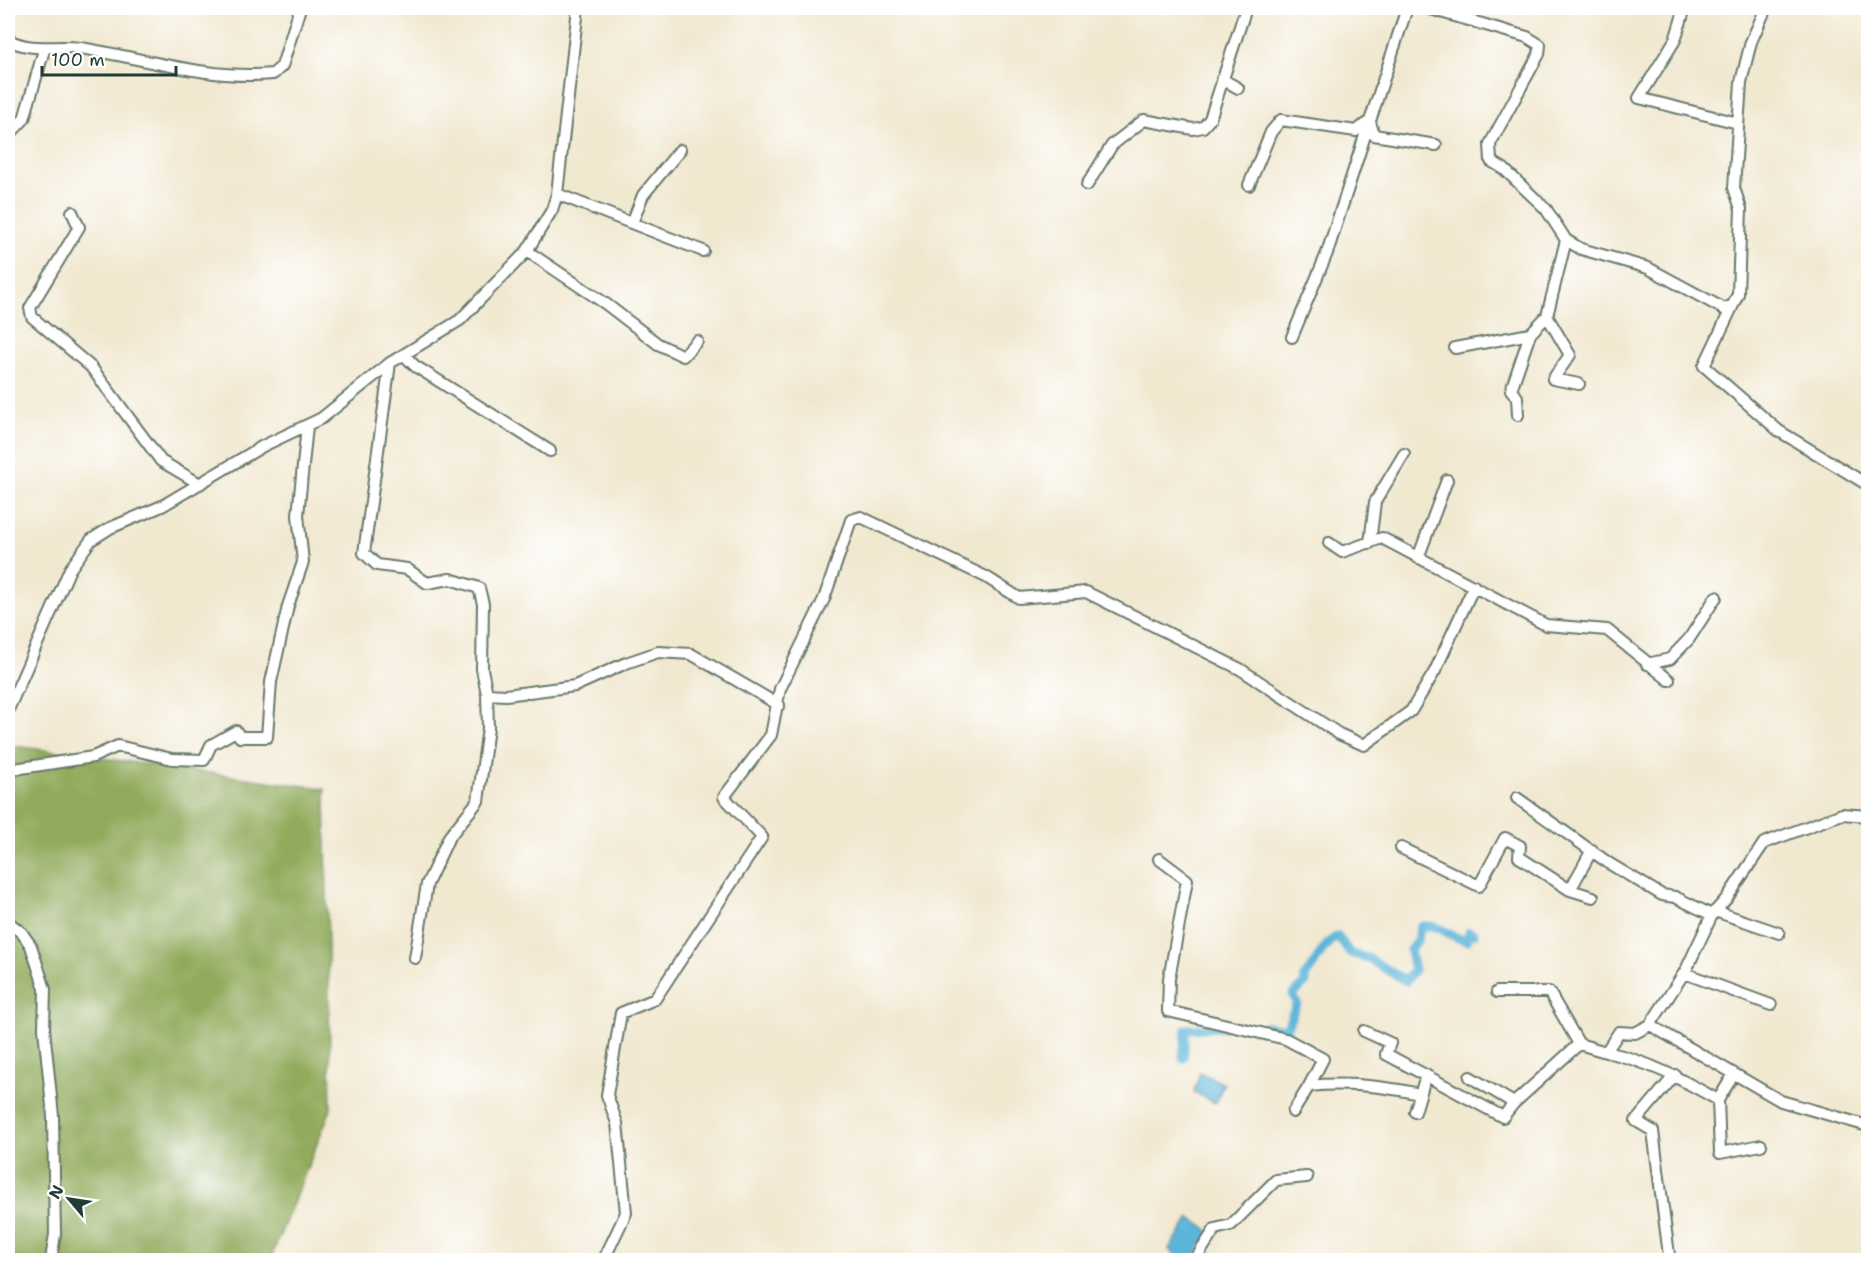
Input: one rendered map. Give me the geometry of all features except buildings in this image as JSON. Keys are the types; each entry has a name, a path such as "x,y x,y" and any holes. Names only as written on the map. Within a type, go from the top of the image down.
{"street":[{"path":"8,40 20,46 44,50 78,48 204,72 273,74 282,66 300,8"},
{"path":"8,710 70,569 91,540 110,528 162,506 264,446 322,418 390,363 460,320 527,251 552,210 557,194 578,8"},
{"path":"1087,185 1113,145 1144,120 1193,129 1203,127 1209,119 1246,8"},
{"path":"1292,337 1331,242 1407,8"},
{"path":"1429,8 1527,38 1540,45 1539,54 1490,144 1489,153 1491,161 1504,169 1546,209 1566,240 1581,249 1648,268 1724,309 1733,305"},
{"path":"1685,8 1675,40 1639,98 1738,123"},
{"path":"1766,8 1751,42 1741,82 1734,188 1741,209 1738,294 1704,366 1779,431 1869,485"},
{"path":"8,136 24,119 44,50"},
{"path":"1222,79 1238,88"},
{"path":"1249,185 1271,132 1281,120 1356,131 1370,122"},
{"path":"1370,122 1374,135 1436,145"},
{"path":"632,223 643,195 680,150"},
{"path":"557,194 703,251"},
{"path":"72,212 79,227 30,308 32,317 80,355 91,367 161,461 200,484"},
{"path":"1518,415 1517,397 1511,390 1530,334 1547,316 1566,240"},
{"path":"527,251 606,304 658,344 683,356 697,341"},
{"path":"1547,316 1570,356 1553,379 1579,384"},
{"path":"1455,348 1530,334"},
{"path":"404,355 415,366 550,451"},
{"path":"390,363 364,553 377,565 407,569 427,583 450,579 479,588 483,604 482,669 487,694 488,728 478,801 449,837 427,884 415,958"},
{"path":"8,770 93,757 118,746 172,759 204,760 211,745 236,731 240,736 267,737 271,682 288,606 303,562 298,515 307,426"},
{"path":"1370,543 1375,502 1404,454"},
{"path":"1418,558 1447,480"},
{"path":"609,1260 606,1255 626,1213 617,1123 607,1095 621,1013 654,999 762,837 724,797 771,735 780,689 824,599 851,520 861,517 986,576 1018,598 1086,592 1240,669 1339,734 1365,745 1411,711 1435,671 1474,586"},
{"path":"1329,543 1342,552 1382,538 1546,625 1607,630 1669,680"},
{"path":"1647,664 1670,659 1689,639 1716,597"},
{"path":"487,694 507,695 575,686 626,663 658,652 691,654 778,705"},
{"path":"1517,798 1610,864 1662,895 1676,897 1714,913 1779,933"},
{"path":"1606,1052 1619,1032 1635,1032 1650,1025 1684,973 1714,913 1764,843 1842,814 1869,816"},
{"path":"1401,848 1479,886 1505,838 1520,846 1519,857 1570,890 1593,897"},
{"path":"1570,890 1592,850"},
{"path":"1159,859 1187,880 1169,979 1168,1011 1286,1039 1323,1059 1293,1112"},
{"path":"8,922 22,933 31,946 45,989 44,1029 53,1116 55,1234 51,1260"},
{"path":"1684,973 1771,1005"},
{"path":"1497,992 1549,992 1579,1044 1639,1059 1675,1075 1718,1100"},
{"path":"1650,1025 1781,1101 1869,1126"},
{"path":"1364,1031 1390,1044 1386,1054 1503,1117 1514,1103 1579,1044"},
{"path":"1734,1074 1718,1100 1720,1153 1761,1145"},
{"path":"1669,1255 1653,1131 1636,1121 1675,1075"},
{"path":"1415,1112 1426,1076"},
{"path":"1470,1077 1514,1103"},
{"path":"1309,1086 1341,1083 1386,1087 1420,1094"},
{"path":"1195,1260 1215,1229 1231,1225 1276,1180 1307,1177"}],"green space":[{"path":"8,745 325,789 331,1109 270,1260 8,1260"}],"water":[{"path":"1200,1072 1224,1084 1215,1103 1194,1092"},
{"path":"1190,1218 1211,1232 1191,1260 1181,1260 1169,1249"}],"waterway":[{"path":"1254,1029 1263,1029 1266,1026 1286,1029 1297,1003 1293,995 1306,982 1304,977 1327,944 1338,936 1350,953 1367,958 1406,981 1414,970 1410,950 1417,941 1421,926 1435,927 1467,941 1469,932 1474,934"},
{"path":"1183,1058 1186,1029 1223,1027"}]}
